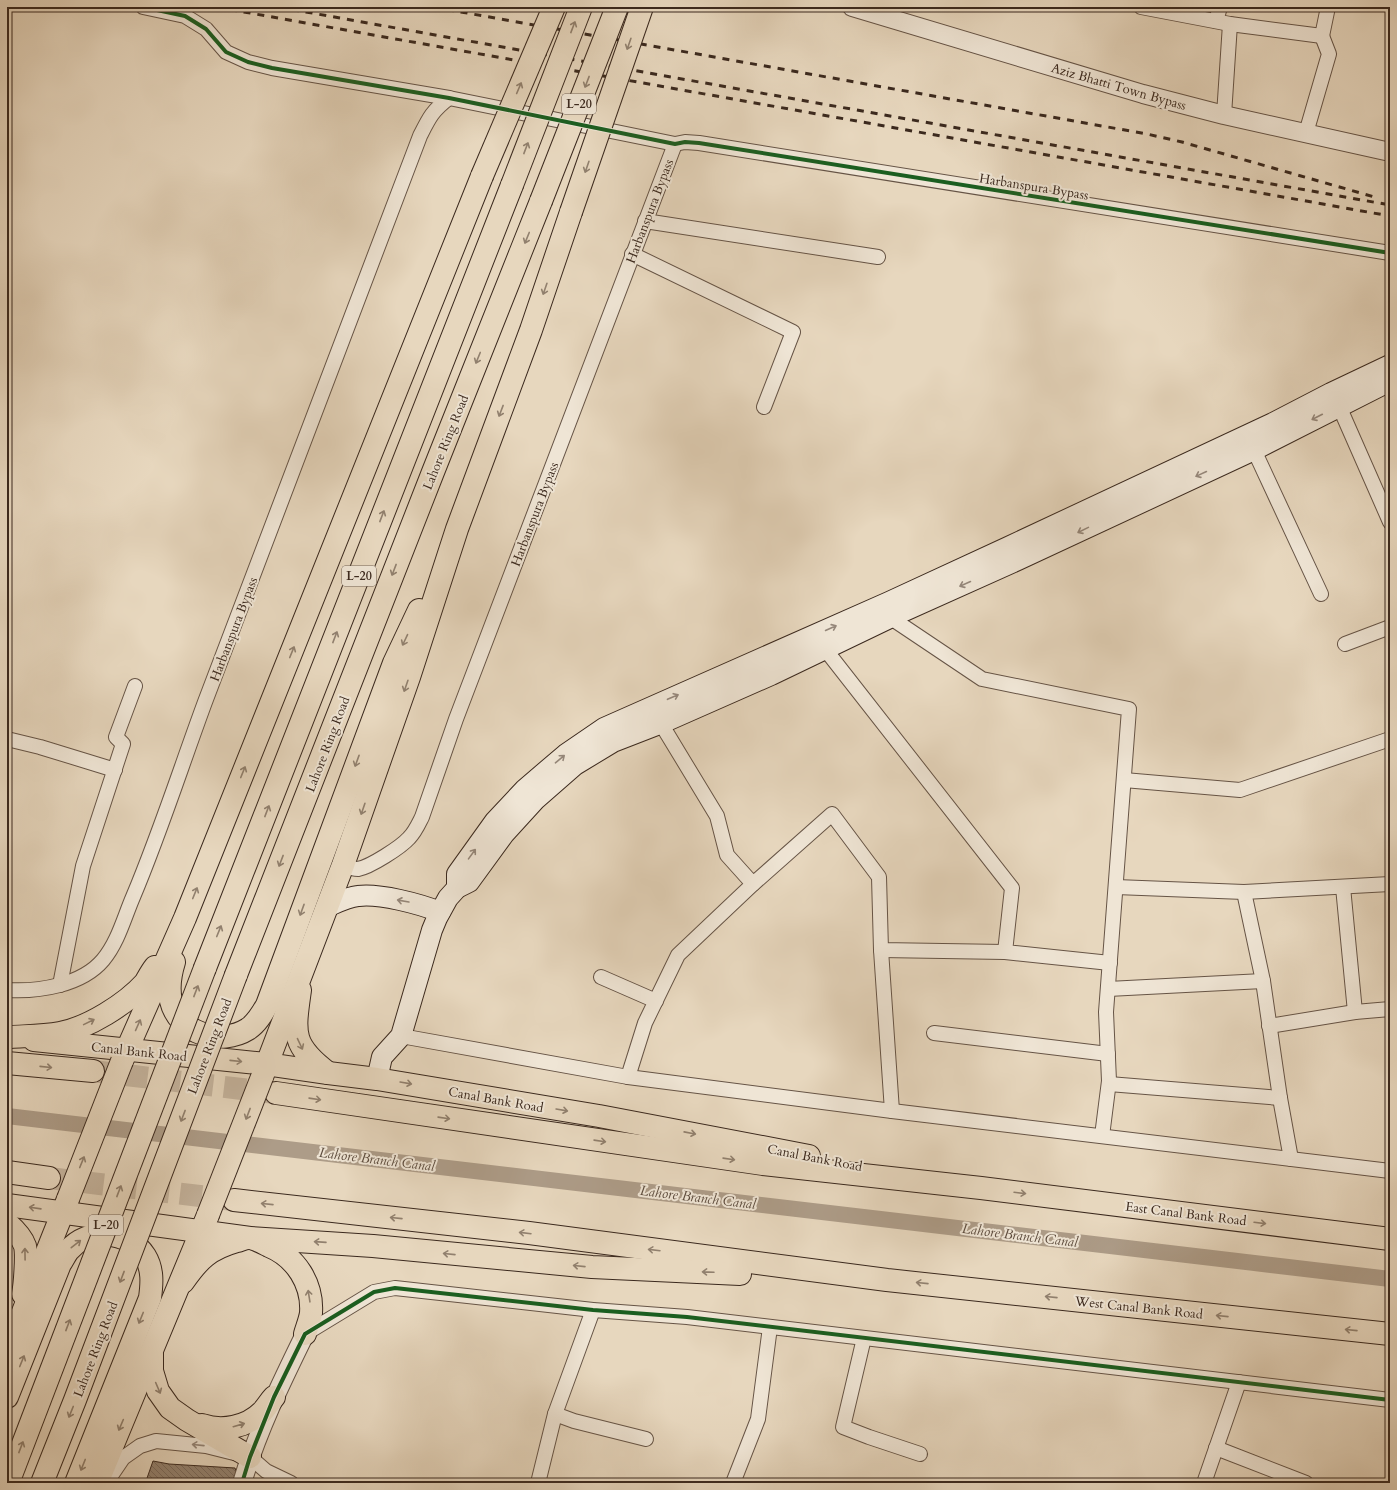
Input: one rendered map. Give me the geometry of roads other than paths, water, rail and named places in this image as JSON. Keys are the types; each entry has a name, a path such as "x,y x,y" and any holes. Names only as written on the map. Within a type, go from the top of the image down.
{"highway":[{"path":"7,1352 18,1320 125,1056 185,918 482,176 554,7"},
{"name":"L-20","path":"8,1483 205,968 581,7"},
{"name":"Lahore Ring Road","path":"42,1483 75,1400 236,975 617,7"},
{"path":"97,1483 205,1223 268,1078 301,978 343,865 409,677 457,529 531,330 642,7"},
{"path":"185,918 169,986 171,1003 179,1017 191,1029 205,1036 220,1038 235,1035 248,1029 259,1018 267,1005 394,663 457,529"},
{"path":"9,1037 61,1033 87,1024 107,1014 131,996 145,982 185,918"},
{"path":"301,978 295,1021 297,1037 304,1052 315,1064 328,1073"},
{"name":"Canal Bank Road","path":"9,1037 268,1078 328,1073 377,1078 599,1116 981,1188"},
{"path":"7,1063 93,1072"},
{"path":"268,1078 763,1164 981,1188"},
{"path":"7,1172 50,1178"},
{"name":"East Canal Bank Road","path":"981,1188 1390,1239"},
{"path":"234,1200 529,1233 887,1280"},
{"path":"7,1204 65,1205 205,1223 272,1247 289,1258 302,1274 310,1293 311,1314 305,1334"},
{"path":"7,1224 15,1230 25,1246 25,1282 18,1320"},
{"path":"7,1397 60,1264 68,1251 79,1241 93,1235 108,1234 123,1238 135,1245 145,1256 151,1269 152,1283 150,1298 76,1483"},
{"path":"178,1288 193,1268 209,1253 229,1244 250,1238 373,1246 592,1267 887,1280"},
{"name":"West Canal Bank Road","path":"887,1280 1390,1334"},
{"path":"152,1350 152,1371 158,1391 170,1408 187,1420 250,1457"},
{"path":"187,1420 208,1427 227,1428 246,1423 262,1412 274,1397"}],"main road":[{"path":"377,1078 382,1057 401,1036 432,930 448,898 457,888 469,882 504,834 535,800 575,765 613,742 662,723 771,675 818,643 871,610 1204,456 1390,365"},
{"path":"457,888 457,874 495,821 525,789 566,754 604,728 651,706 818,643 891,618 1254,450 1390,381"},
{"path":"328,906 346,898 376,896 420,904 440,912"}],"street":[{"path":"143,7 185,16 206,29 226,52 248,62 272,68 449,98 675,144"},
{"name":"Aziz Bhatti Town Bypass","path":"852,7 1143,94 1224,115 1390,152"},
{"path":"1141,7 1223,22 1322,36"},
{"path":"1220,7 1223,22 1224,115"},
{"path":"1306,133 1329,54 1322,36 1328,7"},
{"name":"Harbanspura Bypass","path":"7,990 37,989 78,978 92,970 113,947 145,868 205,702 420,136 430,115 438,106 449,98"},
{"name":"Harbanspura Bypass","path":"343,865 354,869 373,863 408,840 415,831 422,817 456,720 675,144 685,142 699,143 1390,253"},
{"path":"645,221 878,256"},
{"path":"632,254 793,332 764,407"},
{"path":"1339,406 1390,522"},
{"path":"1254,450 1321,594"},
{"path":"871,610 891,618 982,679 1129,709 1106,1012 1109,1084 1102,1136"},
{"path":"1345,644 1390,628"},
{"path":"818,643 1012,888 1005,952"},
{"path":"60,984 83,866 123,744 116,737 135,686"},
{"path":"651,706 717,816 727,855 753,884"},
{"path":"1124,780 1240,790 1390,739"},
{"path":"7,740 40,746 115,770"},
{"path":"628,1076 645,1024 678,955 753,884 832,814 880,877 881,950 892,1111"},
{"path":"1116,887 1244,892 1390,884"},
{"path":"1343,887 1355,1012"},
{"path":"1244,892 1263,981 1280,1098 1291,1159"},
{"path":"881,950 1005,952 1110,963"},
{"path":"601,977 656,1001"},
{"path":"1108,989 1263,981"},
{"path":"1270,1026 1355,1012 1390,1009"},
{"path":"934,1033 1108,1054"},
{"path":"401,1036 628,1076 892,1111 1390,1171"},
{"path":"1109,1084 1280,1098"},
{"path":"242,1483 250,1457 274,1397 305,1334 374,1292 395,1288 593,1310 687,1317 1390,1400"},
{"path":"538,1483 555,1414 593,1310"},
{"path":"733,1483 758,1420 770,1327"},
{"path":"864,1338 843,1427 920,1454"},
{"path":"1204,1483 1239,1382"},
{"path":"555,1414 574,1421 646,1438"},
{"path":"106,1483 123,1458 140,1446 156,1440 206,1446 250,1457 266,1471 291,1483"},
{"path":"1216,1448 1306,1483"}],"waterway":[{"name":"Lahore Branch Canal","path":"7,1116 1390,1279"}],"tunnel":[{"path":"93,1071 275,1093"},
{"path":"49,1178 233,1200"}],"railway":[{"path":"216,7 1390,216"},
{"path":"278,7 1390,205"},
{"path":"433,7 1147,134 1182,142 1378,198"}]}
